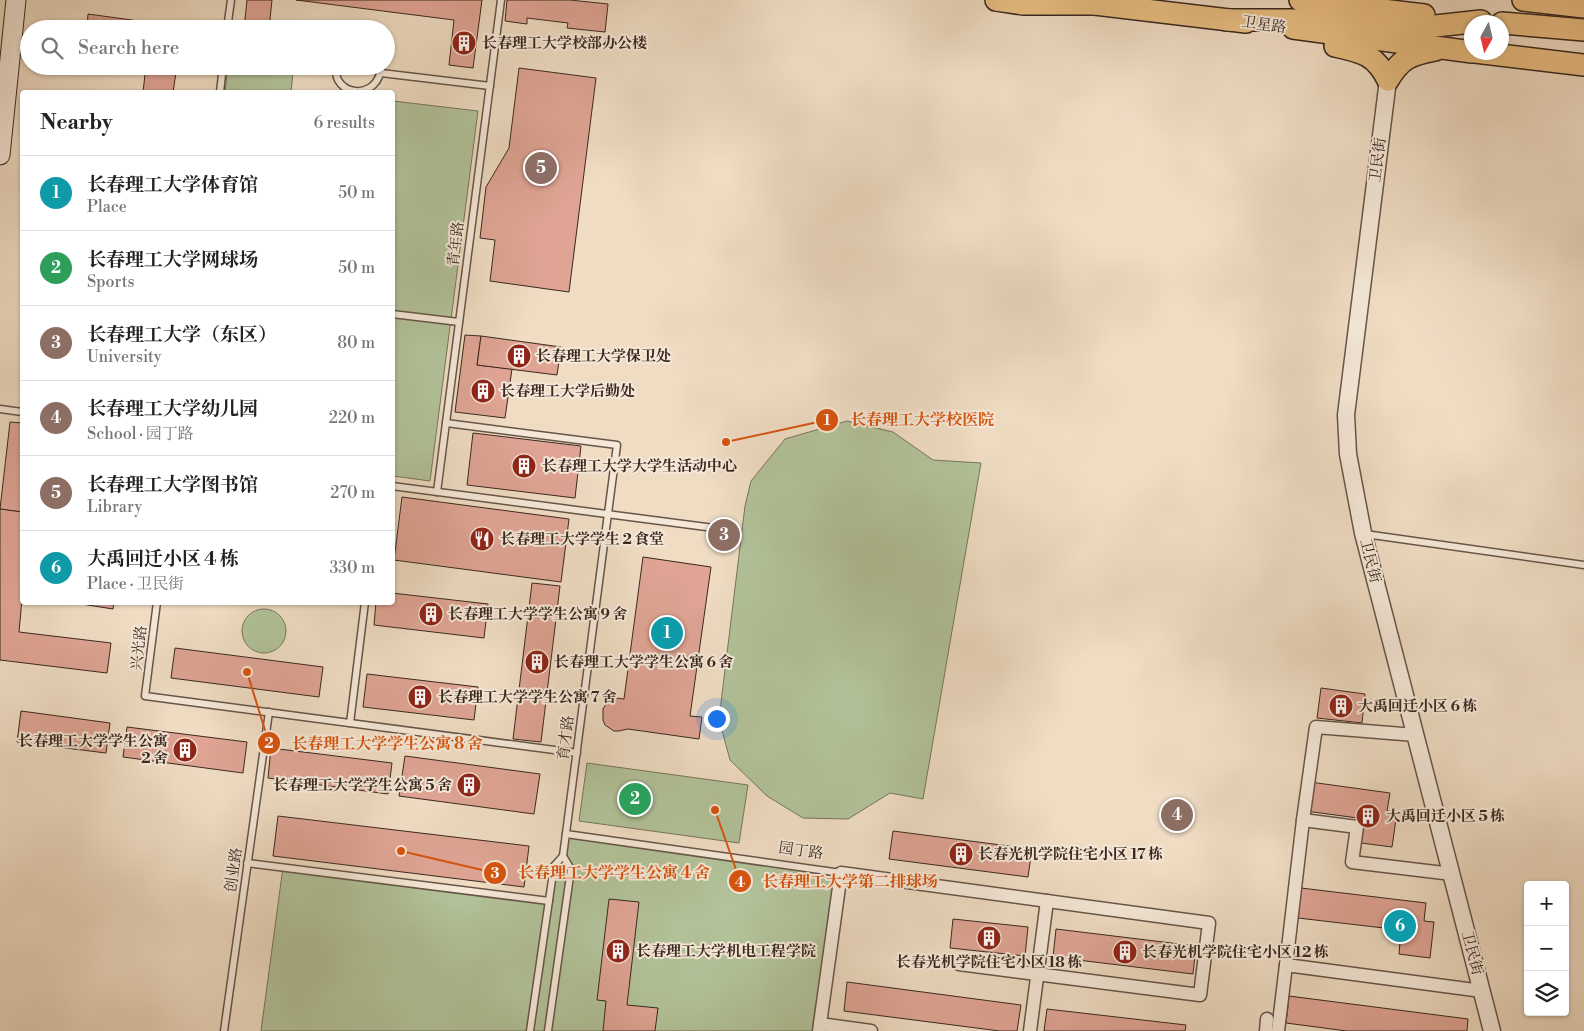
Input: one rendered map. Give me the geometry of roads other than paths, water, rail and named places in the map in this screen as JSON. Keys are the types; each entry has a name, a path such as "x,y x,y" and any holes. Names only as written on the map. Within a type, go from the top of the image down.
{"main road":[{"path":"0,155 16,0"},
{"name":"卫星路","path":"996,0 1023,4 1085,2 1464,51"},
{"path":"1300,0 1464,19"},
{"path":"1522,0 1574,6"},
{"path":"1228,20 1299,20 1416,28 1464,24"},
{"path":"1509,24 1584,30"},
{"path":"1298,29 1335,46 1360,52 1381,66 1388,80"},
{"path":"1388,80 1396,66 1410,57 1442,48"},
{"name":"卫星路","path":"1509,56 1584,64"}],"street":[{"name":"卫民街","path":"1388,80 1346,415 1348,454 1363,534 1492,1031"},
{"path":"1278,1031 1316,727 1415,736"},
{"path":"1303,820 1357,827 1352,862 1452,874"},
{"path":"841,873 820,1028 871,1031"},
{"name":"园丁路","path":"841,873 1209,923 1200,995 1038,974"},
{"path":"1030,1031 1048,901"},
{"path":"959,964 1038,974"},
{"path":"1286,965 1482,991"}],"lane":[{"path":"228,20 231,0"},
{"name":"青年路","path":"437,492 501,0"},
{"path":"395,72 490,86"},
{"path":"220,90 222,75"},
{"path":"336,75 343,87 350,90"},
{"path":"366,90 373,86 378,75"},
{"path":"395,314 459,322"},
{"path":"0,409 20,412"},
{"name":"育才路","path":"446,423 617,445 563,856 554,866 530,1031"},
{"path":"395,486 737,531"},
{"path":"1363,534 1584,565"},
{"name":"兴光路","path":"157,605 145,696 268,712"},
{"path":"350,723 366,605"},
{"path":"268,712 577,753"},
{"name":"创业路","path":"224,1031 268,712"},
{"name":"园丁路","path":"566,834 841,873"},
{"name":"育才路","path":"548,1031 571,869 563,856"},
{"path":"247,863 549,901"}],"place":[{"name":"长春理工大学校部办公楼","path":"464,43"},
{"name":"长春理工大学图书馆","path":"541,168"},
{"name":"长春理工大学保卫处","path":"519,356"},
{"name":"长春理工大学后勤处","path":"483,391"},
{"name":"长春理工大学校医院","path":"726,442"},
{"name":"长春理工大学大学生活动中心","path":"524,466"},
{"name":"长春理工大学（东区）","path":"724,535"},
{"name":"长春理工大学学生 2 食堂","path":"482,539"},
{"name":"长春理工大学学生公寓 9 舍","path":"431,614"},
{"name":"长春理工大学体育馆","path":"667,633"},
{"name":"长春理工大学学生公寓 6 舍","path":"537,662"},
{"name":"长春理工大学学生公寓 8 舍","path":"247,672"},
{"name":"长春理工大学学生公寓 7 舍","path":"420,697"},
{"name":"大禹回迁小区 6 栋","path":"1341,706"},
{"name":"长春理工大学学生公寓 2 舍","path":"185,750"},
{"name":"长春理工大学学生公寓 5 舍","path":"469,785"},
{"name":"长春理工大学网球场","path":"635,799"},
{"name":"长春理工大学第二排球场","path":"715,810"},
{"name":"长春理工大学幼儿园","path":"1177,815"},
{"name":"大禹回迁小区 5 栋","path":"1368,816"},
{"name":"长春理工大学学生公寓 4 舍","path":"401,851"},
{"name":"长春光机学院住宅小区 17 栋","path":"961,854"},
{"name":"大禹回迁小区 4 栋","path":"1400,926"},
{"name":"长春光机学院住宅小区 18 栋","path":"989,938"},
{"name":"长春理工大学机电工程学院","path":"618,951"},
{"name":"长春光机学院住宅小区 12 栋","path":"1125,952"}]}
